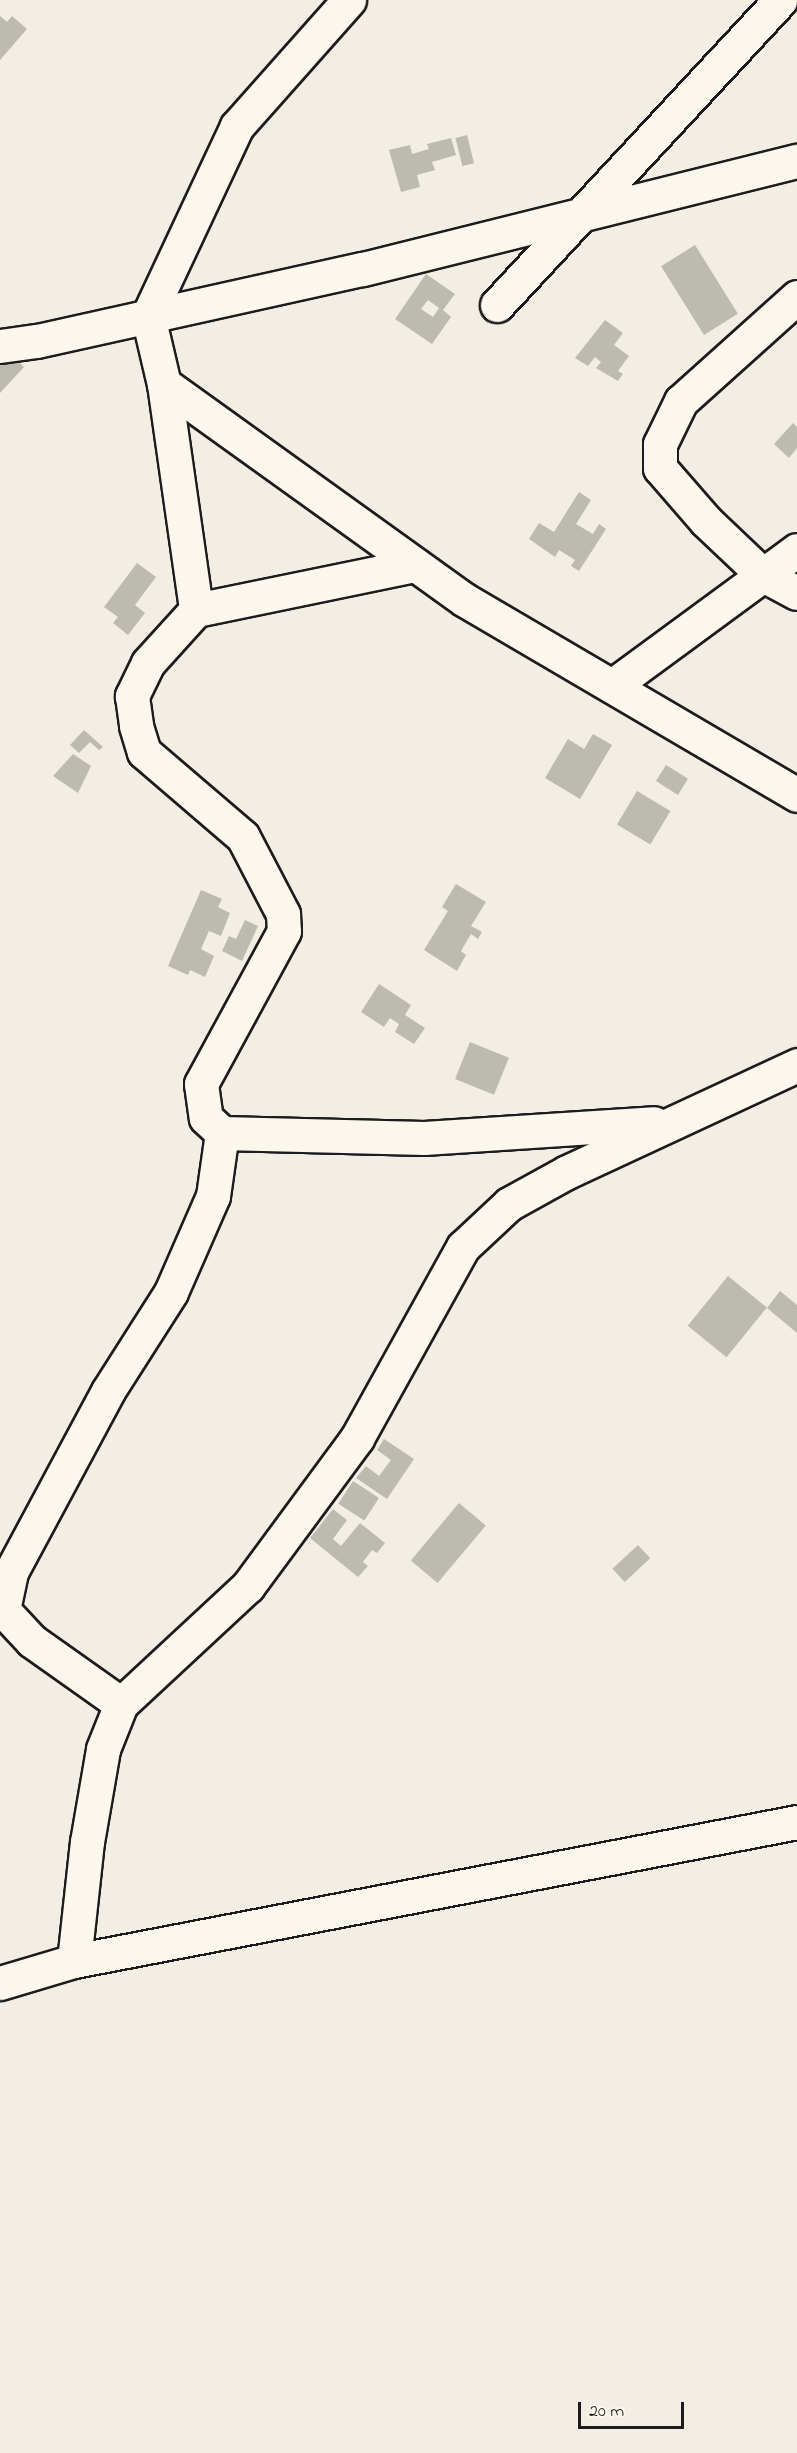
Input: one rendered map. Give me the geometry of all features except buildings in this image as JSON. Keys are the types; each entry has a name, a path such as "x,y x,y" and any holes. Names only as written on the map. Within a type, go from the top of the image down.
{"street":[{"path":"196,610 164,384 148,316 237,126 349,0"},
{"path":"498,305 588,211 780,0"},
{"path":"0,346 37,341 363,269 588,211 797,161"},
{"path":"797,297 681,401 660,444 660,468 706,521 763,575 797,593"},
{"path":"164,384 465,600 797,795"},
{"path":"612,686 797,550"},
{"path":"415,565 196,610 148,663 132,696 136,726 144,752 243,837 283,914 284,931 201,1084 206,1118 222,1133 424,1138 674,1122"},
{"path":"74,1961 87,1842 103,1749 121,1704 248,1586 357,1438 463,1247 509,1204 567,1172 797,1065"},
{"path":"121,1704 32,1641 3,1610 11,1572 108,1391 171,1292 213,1196 222,1133"},
{"path":"0,1983 74,1961 797,1822"}]}
